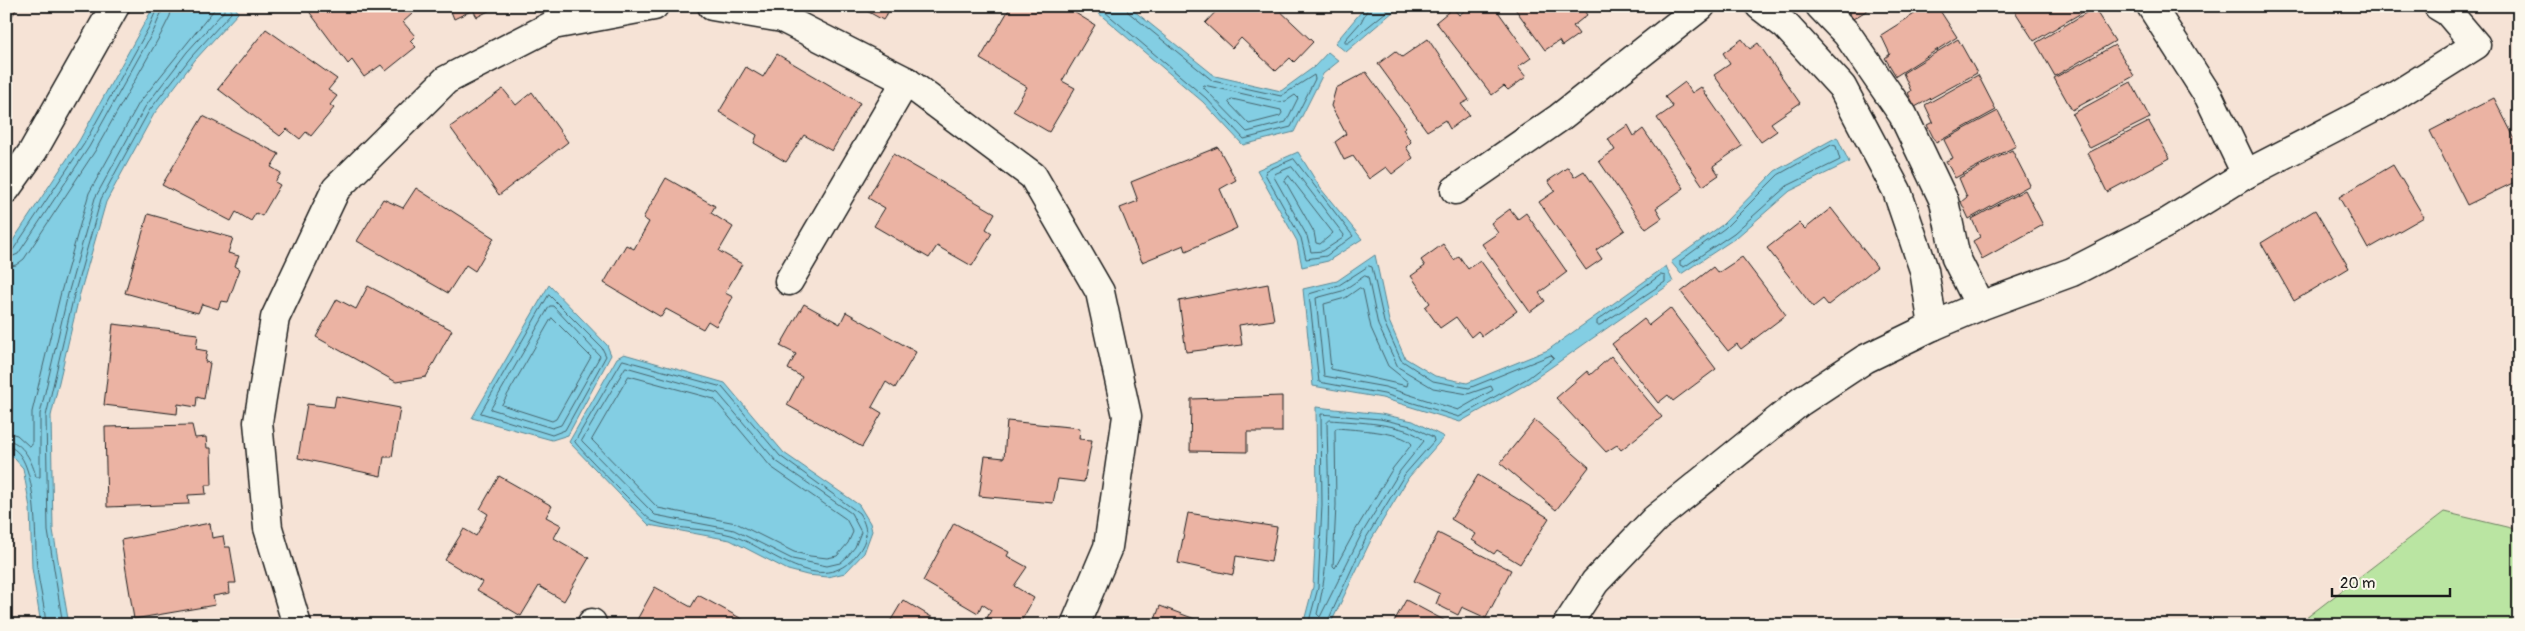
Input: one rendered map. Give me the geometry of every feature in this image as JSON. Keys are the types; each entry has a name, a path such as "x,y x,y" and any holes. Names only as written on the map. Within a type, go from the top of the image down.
{"street":[{"path":"6,189 34,151 115,6"},
{"path":"297,625 268,528 258,422 275,318 336,189 446,80 553,25 654,6"},
{"path":"712,6 782,18 906,81 1033,176 1100,292 1127,416 1108,548 1075,625"},
{"path":"1455,190 1559,118 1701,6"},
{"path":"1760,6 1786,26 1842,87 1897,191 1924,270 1933,326"},
{"path":"1820,6 1847,34 1903,115 1944,201 1956,258 1980,306"},
{"path":"2151,6 2209,97 2246,174"},
{"path":"1567,625 1595,582 1655,519 1800,402 1865,359 1933,326 1980,306 2072,272 2165,224 2246,174 2387,101 2476,45 2448,12 2438,6"},
{"path":"789,281 906,81"}],"green space":[{"path":"2444,512 2519,530 2519,625 2297,625"}],"water":[{"path":"154,6 235,6 238,13 195,60 154,114 106,202 79,297 51,416 53,530 69,625 41,625 32,568 30,508 23,468 6,449 6,251 79,141"},
{"path":"1090,6 1128,6 1215,76 1281,91 1314,67 1328,52 1339,61 1323,74 1294,132 1243,145 1203,102"},
{"path":"1366,6 1389,6 1394,11 1346,52 1335,43"},
{"path":"1837,137 1849,162 1790,191 1737,237 1681,274 1671,262 1722,225 1775,171"},
{"path":"1298,152 1321,189 1362,239 1328,261 1302,267 1297,241 1257,170"},
{"path":"1375,255 1389,321 1405,358 1435,376 1467,383 1548,350 1666,266 1673,282 1530,382 1460,422 1382,398 1313,386 1303,289 1337,281"},
{"path":"549,285 607,345 611,355 568,435 552,440 472,418"},
{"path":"624,354 725,383 784,453 859,505 870,523 872,531 864,553 845,573 828,577 807,575 788,570 730,540 649,525 569,442 617,358"},
{"path":"1316,407 1381,414 1413,421 1444,437 1409,477 1371,540 1330,625 1303,625 1313,587 1317,505"}],"building":[{"path":"6,6 18,6 7,25 6,25"},
{"path":"305,6 406,6 412,14 403,22 415,36 410,41 416,47 386,71 381,65 364,77 352,60 348,64"},
{"path":"449,6 498,6 477,17 473,10 454,19"},
{"path":"858,6 892,6 883,20"},
{"path":"1011,6 1064,6 1095,25 1062,81 1075,88 1049,132 1013,111 1027,87 980,59"},
{"path":"1221,6 1275,6 1313,42 1294,62 1290,58 1276,71 1241,38 1232,48 1205,23"},
{"path":"1470,6 1494,6 1531,58 1518,67 1526,77 1508,90 1504,86 1492,95 1436,22 1453,8 1459,15"},
{"path":"1513,6 1581,6 1587,15 1573,26 1579,34 1562,46 1559,41 1545,50"},
{"path":"1845,6 1874,6 1853,19"},
{"path":"1927,6 1937,6 1957,37 1896,76 1885,58 1890,54 1881,35"},
{"path":"2020,6 2093,6 2034,41 2014,10"},
{"path":"2094,8 2115,41 2055,76 2036,43"},
{"path":"266,29 337,79 328,90 337,96 330,105 334,108 311,136 306,132 300,139 287,129 280,136 218,89"},
{"path":"1428,39 1469,100 1461,104 1469,115 1450,129 1445,120 1427,131 1378,64 1395,51 1402,57"},
{"path":"1742,39 1750,49 1758,43 1800,103 1771,123 1777,131 1761,142 1714,75 1730,64 1723,53"},
{"path":"1958,39 1977,73 1915,107 1908,93 1911,91 1903,73"},
{"path":"2115,45 2134,76 2072,110 2054,78"},
{"path":"777,54 860,103 832,151 804,135 786,162 754,143 757,135 719,112 746,67 763,77"},
{"path":"1366,72 1406,127 1403,129 1411,142 1406,147 1413,158 1392,174 1386,167 1369,179 1353,156 1344,160 1335,142 1346,134 1331,106 1336,88"},
{"path":"1978,75 1996,110 1936,143 1927,125 1933,122 1925,105"},
{"path":"1685,82 1692,93 1701,87 1742,146 1713,166 1719,175 1703,186 1657,118 1673,107 1665,97"},
{"path":"2131,82 2150,118 2090,148 2072,114"},
{"path":"503,89 516,105 532,92 568,142 499,195 450,127"},
{"path":"2494,98 2519,147 2519,180 2467,205 2430,131"},
{"path":"1998,111 2016,146 1955,178 1946,161 1953,158 1944,140"},
{"path":"203,116 279,154 271,167 281,173 275,182 280,185 262,216 256,213 251,221 236,212 231,221 162,185"},
{"path":"2149,122 2170,158 2107,192 2088,153"},
{"path":"1628,125 1634,136 1643,129 1684,188 1656,208 1662,218 1646,229 1599,161 1615,150 1608,139"},
{"path":"1218,147 1236,180 1220,189 1237,228 1186,251 1184,245 1142,262 1120,208 1138,201 1131,182"},
{"path":"2012,150 2030,185 1969,219 1961,202 1967,197 1959,178"},
{"path":"893,154 995,213 986,229 992,233 972,266 937,246 929,258 874,226 885,208 868,198"},
{"path":"2393,165 2424,217 2368,249 2339,197"},
{"path":"1568,167 1574,177 1584,171 1625,230 1596,250 1602,259 1586,270 1539,202 1555,191 1548,181"},
{"path":"666,178 715,206 711,213 733,227 719,251 742,264 725,293 733,297 716,326 708,321 703,329 666,309 661,317 604,283 626,245 634,249 649,222 643,218"},
{"path":"416,188 494,238 475,271 466,265 448,293 357,241 383,199 403,208"},
{"path":"2025,190 2043,225 1982,259 1973,241 1980,237 1972,219"},
{"path":"1831,208 1877,267 1828,305 1823,299 1813,307 1767,248 1799,223 1805,229"},
{"path":"1510,209 1518,219 1526,213 1567,272 1539,293 1545,301 1530,312 1482,244 1498,233 1491,223"},
{"path":"2315,210 2349,268 2294,301 2261,243"},
{"path":"148,214 233,238 228,253 239,256 235,266 240,269 228,302 221,301 218,309 202,304 198,313 125,293"},
{"path":"1443,244 1454,260 1459,256 1468,269 1480,260 1517,311 1482,336 1478,331 1471,337 1456,317 1440,328 1425,307 1430,303 1411,276 1425,266 1421,260"},
{"path":"1742,257 1786,315 1741,349 1737,344 1728,351 1681,292 1713,267 1718,273"},
{"path":"1268,284 1274,320 1239,325 1242,345 1186,352 1179,301"},
{"path":"368,286 452,330 426,377 396,382 316,337 337,299 356,309"},
{"path":"804,304 840,324 846,312 916,352 895,388 886,382 872,407 882,413 862,447 787,405 802,377 788,369 796,354 780,346"},
{"path":"1670,308 1716,369 1673,401 1668,395 1658,403 1612,344 1644,319 1649,325"},
{"path":"113,324 198,334 196,349 207,351 205,362 210,363 204,399 197,397 196,407 178,404 177,414 104,405"},
{"path":"1611,356 1662,417 1621,450 1617,445 1606,452 1556,398 1587,371 1590,375"},
{"path":"336,396 400,408 392,457 384,457 381,476 298,458 307,404 334,407"},
{"path":"1282,396 1282,432 1247,432 1247,452 1190,451 1191,399"},
{"path":"1535,420 1589,467 1556,510 1500,463"},
{"path":"1007,421 1080,428 1079,439 1092,440 1084,482 1058,479 1053,503 979,496 985,456 1004,458"},
{"path":"192,425 195,438 206,437 207,448 211,448 212,485 205,485 206,494 188,495 189,504 107,507 105,427"},
{"path":"1478,475 1549,518 1520,564 1497,550 1494,554 1472,540 1476,534 1451,519"},
{"path":"499,476 552,506 546,517 561,525 554,538 589,558 564,601 539,586 521,616 477,590 482,582 445,560 464,529 476,536 488,514 480,509"},
{"path":"1188,513 1277,527 1271,562 1236,556 1233,575 1178,563"},
{"path":"210,523 212,538 223,536 225,547 230,547 236,583 229,583 230,593 213,596 215,605 134,619 121,540"},
{"path":"954,523 1009,552 1007,556 1027,567 1014,586 1034,598 1019,625 1000,625 987,618 991,610 982,604 978,613 923,581"},
{"path":"1438,533 1511,570 1486,618 1462,607 1458,615 1436,604 1440,594 1414,581"},
{"path":"655,587 691,607 698,595 753,625 634,625"},
{"path":"903,600 945,625 888,625"},
{"path":"1406,600 1453,625 1392,625"},
{"path":"1160,606 1211,625 1153,625"}]}
